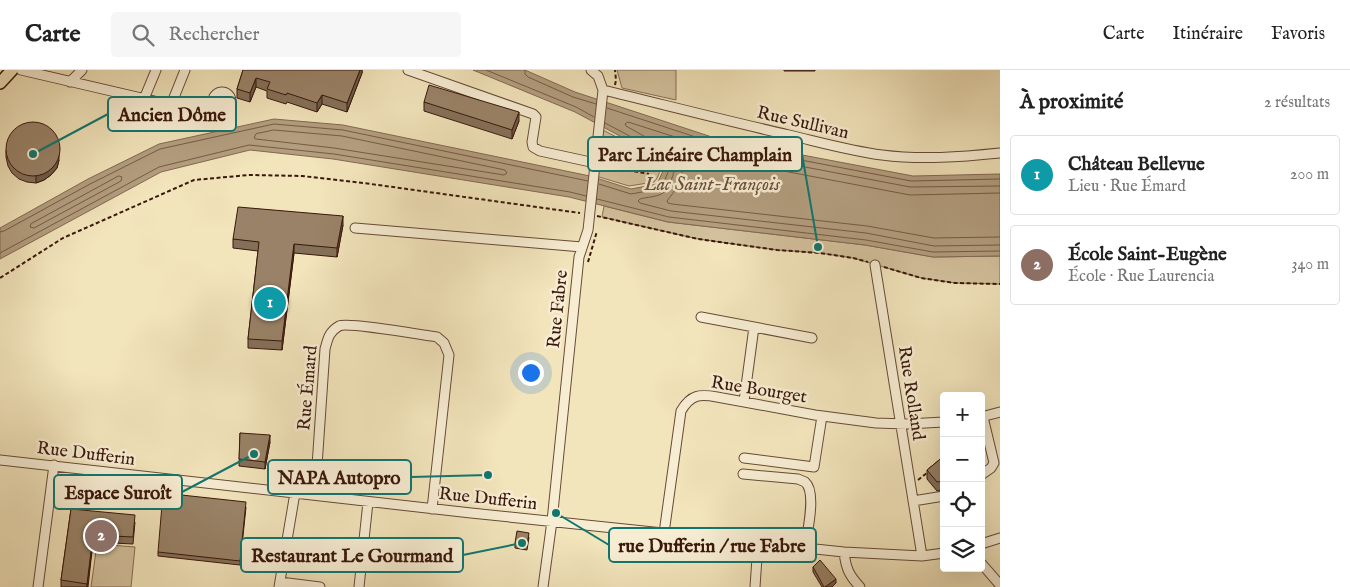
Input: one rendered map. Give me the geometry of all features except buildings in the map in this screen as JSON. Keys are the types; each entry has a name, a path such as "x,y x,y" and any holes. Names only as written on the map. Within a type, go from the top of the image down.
{"main road":[{"path":"0,83 12,70"}],"street":[{"path":"21,70 180,107 214,106"},
{"path":"70,82 82,70"},
{"path":"144,99 156,70"},
{"path":"171,105 185,70"},
{"path":"408,70 533,114 536,117 532,142 534,147 540,151 595,163"},
{"path":"592,70 598,76 603,90"},
{"name":"Rue Fabre","path":"543,587 552,521 579,257 588,230 603,90"},
{"name":"Rue Sullivan","path":"603,90 764,130 882,155 924,158 1000,153"},
{"path":"355,228 582,248"},
{"name":"Rue Rolland","path":"875,265 922,556"},
{"path":"701,317 812,338"},
{"name":"Rue Émard","path":"315,496 325,349 330,333 341,325 364,327 437,337 444,343 449,355 432,509"},
{"path":"744,401 754,328"},
{"name":"Rue Bourget","path":"664,533 681,411 686,402 693,397 703,395 822,416 876,423 940,422"},
{"path":"985,416 1000,412"},
{"path":"744,458 814,467 822,416"},
{"path":"985,429 994,464 985,472"},
{"name":"Rue Dufferin","path":"0,460 432,509 844,552 922,556 940,554"},
{"path":"38,587 54,465"},
{"path":"743,474 798,478 805,482 809,487 811,502 805,548"},
{"path":"295,493 280,585 320,587"},
{"path":"913,501 940,497"},
{"path":"359,587 368,502"},
{"path":"985,543 1000,538"},
{"path":"755,587 758,543"},
{"path":"844,552 847,571 860,587"},
{"path":"985,568 1000,585"}],"path":[{"path":"596,153 633,171 649,174"},
{"path":"0,278 63,238 194,180 249,175 302,176 590,210 698,239 853,258 921,278 955,283 1000,284"},
{"path":"911,486 930,470"}],"shaded area":[{"path":"617,70 676,70 676,100 622,88"},
{"path":"601,129 653,156 658,162 660,169 657,179 654,182 629,186 596,176"},
{"path":"604,206 668,222 865,245 933,257 1000,256 1000,284 955,283 921,278 853,258 698,239 602,217"},
{"path":"97,544 135,547 131,587 91,587"}],"water":[{"name":"Lac Saint-François","path":"473,70 525,70 575,92 718,139 913,176 1000,174 1000,256 933,257 865,245 668,222 569,197 333,159 250,150 161,172 0,259 0,228 88,179 159,144 274,119 343,125 590,176 631,189 657,184 664,169 659,157 575,112"}],"place":[{"name":"Ancien Dôme","path":"33,154"},
{"name":"Parc Linéaire Champlain","path":"818,247"},
{"name":"Château Bellevue","path":"270,303"},
{"name":"Espace Suroît","path":"254,454"},
{"name":"NAPA Autopro","path":"488,475"},
{"name":"rue Dufferin / rue Fabre","path":"556,513"},
{"name":"École Saint-Eugène","path":"101,536"},
{"name":"Restaurant Le Gourmand","path":"522,543"}]}
